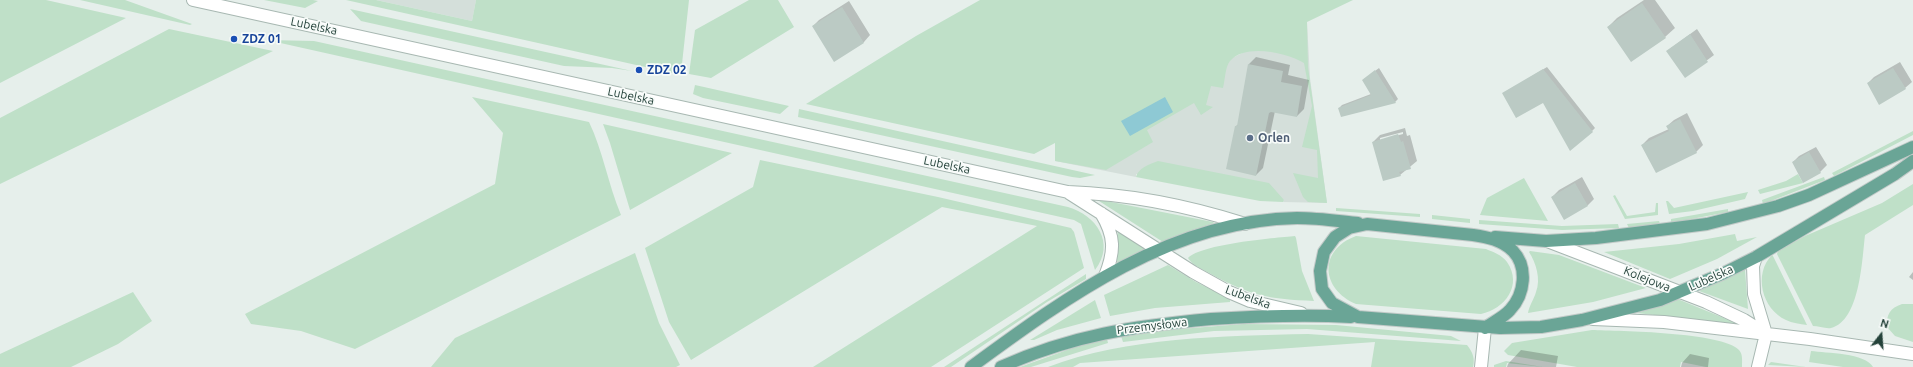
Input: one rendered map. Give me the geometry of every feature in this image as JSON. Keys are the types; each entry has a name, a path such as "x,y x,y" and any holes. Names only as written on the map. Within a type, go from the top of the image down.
{"main road":[{"path":"1490,237 1546,241 1689,228 1778,206 1809,195 1913,147"},
{"name":"Lubelska","path":"1308,314 1485,328 1541,327 1582,320 1637,307 1680,292 1756,257 1895,174 1913,161"},
{"name":"Lubelska","path":"1245,224 1302,218 1490,237"},
{"path":"971,367 1038,319 1105,276 1160,250 1202,233 1245,224"},
{"path":"1358,317 1340,309 1325,296 1322,289 1320,271 1324,252 1335,237 1349,228 1367,224"},
{"path":"1485,328 1511,310 1521,293 1524,278 1519,259 1513,250 1490,237"},
{"name":"Przemysłowa","path":"1001,367 1045,348 1092,335 1132,327 1174,322 1308,314"}],"street":[{"name":"Lubelska","path":"193,0 1068,192 1103,194 1130,198 1220,216 1245,224"},
{"name":"Lubelska","path":"1068,192 1194,272 1229,292 1267,306 1308,314"},
{"path":"1100,212 1112,234 1112,253 1105,276"},
{"name":"Kolejowa","path":"1546,241 1680,292 1739,317 1766,334"},
{"path":"1756,257 1753,266 1753,285 1756,304 1766,334 1758,367"},
{"name":"Kolejowa","path":"1582,320 1608,319 1664,322 1913,354"},
{"path":"1481,367 1485,328"}],"shaded area":[{"path":"376,0 476,0 472,21"},
{"path":"1307,22 1310,78 1327,203 1283,202 1284,200 1136,174 1136,177 1055,161 1055,143"}],"green space":[{"path":"0,0 46,0 126,18 0,83"},
{"path":"80,0 125,0 192,24 190,25"},
{"path":"264,0 313,0 318,1 305,8"},
{"path":"346,0 376,0 472,21 476,0 689,0 681,73 672,73"},
{"path":"749,0 778,0 794,27 711,78 689,74 695,30"},
{"path":"980,0 1353,0 1307,22 1308,67 1327,203 1308,202 1303,197 1293,173 1318,178 1317,150 1302,147 1312,106 1304,63 1297,59 1277,53 1256,51 1246,52 1237,56 1228,64 1223,88 1211,86 1206,105 1213,107 1201,115 1194,103 1147,130 1153,142 1106,170 1055,161 1055,143 1034,154 806,104 916,36"},
{"path":"350,9 632,71 612,68 564,66 361,21"},
{"path":"169,29 273,51 0,184 0,118"},
{"path":"267,40 314,41 1068,207 1087,216 1094,223 1100,231 1104,250 1101,260 1095,270 1081,224 1074,220"},
{"path":"695,85 789,106 780,114 703,98 693,94"},
{"path":"472,97 589,122 598,144 621,215 355,349 301,331 251,324 245,314 495,184 503,133"},
{"path":"799,109 1095,175 1080,178 1072,177 798,117"},
{"path":"603,124 732,153 630,210"},
{"path":"1913,131 1913,135 1834,176 1832,173"},
{"path":"760,160 938,197 1071,228 1074,232 1084,268 931,367 813,367 1037,226 942,207 691,360 669,322 645,248 753,187"},
{"path":"1158,161 1269,183 1284,200 1283,202 1260,201 1136,177 1139,171"},
{"path":"1798,174 1803,183 1760,194 1758,190 1786,181"},
{"path":"1824,177 1825,180 1763,204 1762,200"},
{"path":"1524,178 1548,221 1480,215 1487,198"},
{"path":"1913,184 1913,205 1865,235 1858,288 1854,302 1848,314 1841,323 1831,328 1813,326 1777,254 1778,251 1805,236 1882,203"},
{"path":"1748,192 1745,199 1693,211 1669,214 1666,201 1668,201 1674,208"},
{"path":"1615,195 1627,216 1655,212 1656,203 1658,203 1658,215 1625,219 1613,196"},
{"path":"1101,200 1214,223 1163,242 1099,201"},
{"path":"1336,208 1420,214 1420,217 1336,211"},
{"path":"1728,209 1728,212 1671,223 1671,219"},
{"path":"1432,215 1470,219 1470,223 1432,219"},
{"path":"1479,220 1562,226 1618,224 1619,228 1562,230 1479,224"},
{"path":"1659,221 1660,224 1629,228 1627,224"},
{"path":"1118,232 1148,249 1117,263"},
{"path":"1735,234 1737,241 1757,237 1717,259 1670,279 1604,252 1679,244"},
{"path":"1295,236 1302,271 1314,301 1285,299 1249,292 1202,269 1192,263 1188,258 1196,253 1222,245"},
{"path":"1356,236 1486,249 1500,256 1507,262 1513,279 1512,287 1509,295 1504,301 1490,311 1481,314 1356,304 1344,297 1336,289 1331,280 1329,270 1330,260 1335,250 1344,242"},
{"path":"1529,252 1559,255 1646,288 1593,302 1528,313 1538,282 1537,271"},
{"path":"635,253 659,323 680,365 676,367 431,367 455,338"},
{"path":"1772,255 1807,325 1793,323 1786,320 1771,308 1766,300 1762,281 1763,272 1766,263"},
{"path":"1168,265 1196,282 1230,299 1230,302 1155,308 1110,316 1104,295"},
{"path":"1743,270 1745,270 1748,309 1699,291"},
{"path":"1086,274 1086,279 1047,302 951,367 944,367"},
{"path":"133,292 152,321 118,344 71,367 0,367 0,354"},
{"path":"1095,300 1101,318 1057,330 1034,340 1030,340"},
{"path":"1680,300 1741,325 1637,313"},
{"path":"1902,304 1913,304 1913,342 1895,336 1887,327 1887,319 1890,312"},
{"path":"1243,324 1336,325 1451,336 1461,341 1307,329 1214,331 1123,342 1121,336 1155,331"},
{"path":"1592,330 1646,332 1713,339 1729,344 1739,350 1742,356 1742,367 1706,367 1681,362 1680,367 1577,367 1508,355 1504,351 1512,343"},
{"path":"1308,334 1467,345 1473,356 1473,367 1371,367 1375,342 1080,363 1073,367 1048,367 1078,357 1110,349 1142,344 1209,337"},
{"path":"1107,339 1108,343 1031,367 1020,367 1078,346"},
{"path":"1811,351 1854,356 1869,362 1873,367 1843,367 1809,362"},
{"path":"1506,361 1543,367 1507,363 1506,367 1494,367 1494,365"},
{"path":"1771,362 1806,367 1768,365"}],"water":[{"path":"1165,97 1173,112 1130,136 1121,121"}],"building":[{"path":"1642,3 1666,38 1631,62 1607,27"},
{"path":"842,7 864,43 834,62 812,26"},
{"path":"1690,34 1708,62 1685,78 1666,51"},
{"path":"1248,64 1283,71 1281,82 1302,86 1297,117 1271,112 1269,113 1256,176 1226,169 1235,126 1237,126"},
{"path":"1893,68 1906,89 1879,105 1867,83"},
{"path":"1543,69 1593,132 1570,151 1543,103 1516,118 1502,93"},
{"path":"1375,70 1396,103 1341,117 1338,108 1371,95 1362,80"},
{"path":"1680,119 1697,153 1656,173 1641,145 1669,131 1666,126"},
{"path":"1398,134 1401,142 1403,141 1411,169 1399,172 1401,176 1383,181 1372,142"},
{"path":"1809,152 1821,173 1803,183 1792,162"},
{"path":"1575,183 1588,206 1564,220 1551,197"}],"place":[{"name":"ZDZ 01","path":"234,39"},
{"name":"ZDZ 02","path":"639,70"},
{"name":"Orlen","path":"1250,138"}]}
